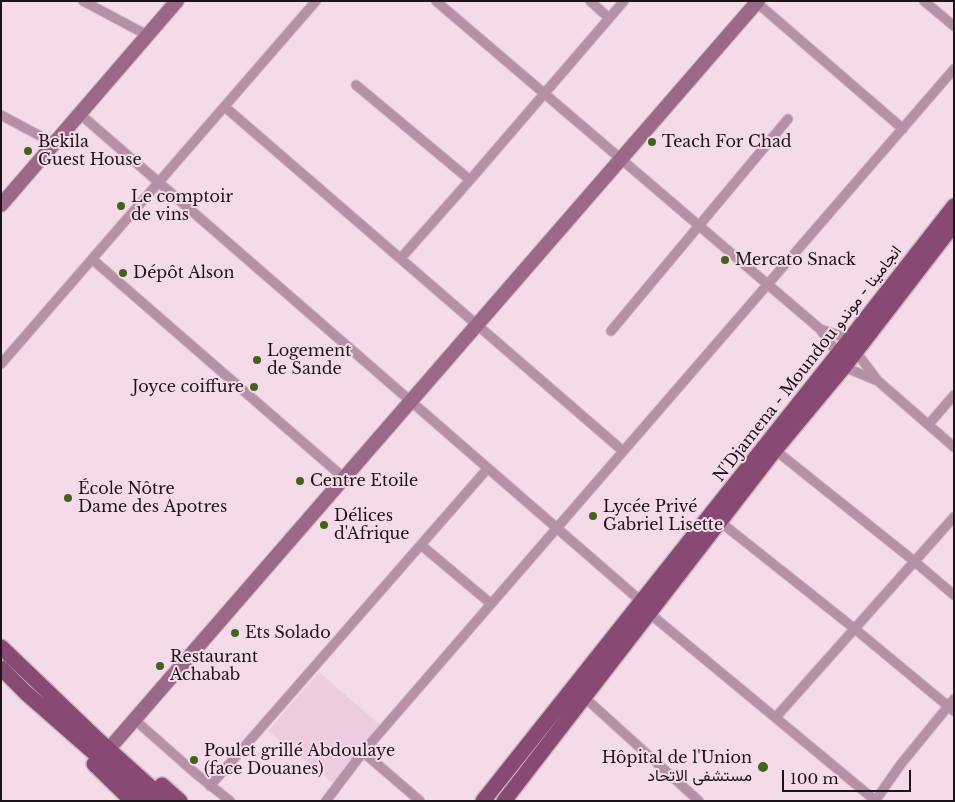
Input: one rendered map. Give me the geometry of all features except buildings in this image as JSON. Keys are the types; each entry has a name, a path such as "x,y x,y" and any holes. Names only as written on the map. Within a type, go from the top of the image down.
{"main road":[{"name":"N'Djamena - Moundou انجامينا - موندو","path":"853,346 954,206"},
{"name":"N'Djamena - Moundou انجامينا - موندو","path":"504,801 584,697 646,607 841,360 954,224"},
{"name":"N'Djamena - Moundou انجامينا - موندو","path":"483,801 719,521 775,450 841,360"},
{"path":"1,647 47,691 137,790 166,801"},
{"path":"1,668 47,718 149,801"},
{"path":"47,691 69,704 115,742 180,801"}],"street":[{"path":"83,1 147,35"},
{"path":"1,205 177,1"},
{"path":"1,364 316,1"},
{"path":"436,1 820,329 853,346 878,381"},
{"path":"590,1 609,18"},
{"path":"401,258 624,1"},
{"path":"924,1 954,26"},
{"path":"115,742 756,2 903,129"},
{"path":"326,801 363,752 490,603 558,528 954,69"},
{"path":"356,85 470,180"},
{"path":"225,106 623,451"},
{"path":"80,114 558,528 646,607 876,801 901,764 952,705 719,521"},
{"path":"1,115 55,144"},
{"path":"611,331 788,119"},
{"path":"92,259 344,478"},
{"path":"820,329 841,360 878,381 954,447"},
{"path":"929,424 954,395"},
{"path":"775,450 954,595"},
{"path":"210,786 488,468"},
{"path":"776,717 954,517"},
{"path":"421,545 490,603"},
{"path":"584,697 699,801"},
{"path":"135,720 210,786 230,801"},
{"path":"363,752 420,801"}],"shaded area":[{"path":"319,672 380,725 333,783 268,731"}],"place":[{"name":"Teach For Chad","path":"652,142"},
{"name":"Bekila Guest House","path":"28,151"},
{"name":"Le comptoir de vins","path":"121,206"},
{"name":"Mercato Snack","path":"725,260"},
{"name":"Dépôt Alson","path":"123,273"},
{"name":"Logement de Sande","path":"257,360"},
{"name":"Joyce coiffure","path":"254,387"},
{"name":"Centre Etoile","path":"300,481"},
{"name":"École Nôtre Dame des Apotres","path":"68,498"},
{"name":"Lycée Privé Gabriel Lisette","path":"593,516"},
{"name":"Délices d'Afrique","path":"324,525"},
{"name":"Ets Solado","path":"235,633"},
{"name":"Restaurant Achabab","path":"160,666"},
{"name":"Poulet grillé Abdoulaye (face Douanes)","path":"194,760"},
{"name":"Hôpital de l'Union مستشفى الاتحاد","path":"763,767"}]}
